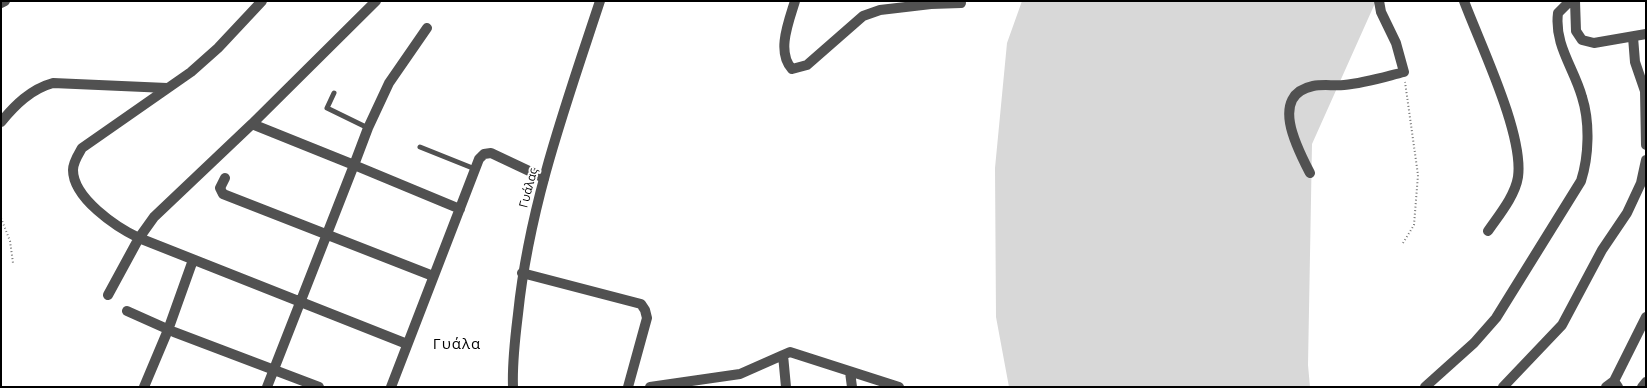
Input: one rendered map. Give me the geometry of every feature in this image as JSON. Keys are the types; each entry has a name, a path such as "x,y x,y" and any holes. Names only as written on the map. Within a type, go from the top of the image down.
{"street":[{"path":"262,1 218,48 191,72 82,148 75,161 73,170 76,184 94,208 121,230 299,303 407,344"},
{"path":"108,295 139,238 154,217 252,124 376,1"},
{"name":"Γυάλας","path":"513,387 512,366 522,273 544,178 564,106 600,1"},
{"path":"795,1 787,28 784,52 787,63 792,69 807,65 863,16 880,10 961,3"},
{"path":"1310,173 1290,125 1289,103 1296,93 1313,86 1342,86 1404,72 1396,43 1381,12 1379,1"},
{"path":"1464,1 1506,108 1518,161 1518,178 1512,194 1488,231"},
{"path":"1424,387 1474,343 1496,318 1582,181 1585,171 1587,118 1582,96 1559,42 1556,28 1558,14 1570,1"},
{"path":"1575,1 1576,31 1582,40 1594,43 1646,34"},
{"path":"267,387 368,128 390,83 427,28"},
{"path":"1633,37 1635,62 1645,91 1646,145"},
{"path":"1,122 23,99 40,86 53,83 167,88"},
{"path":"252,124 460,209"},
{"path":"391,387 475,169 484,154 492,153 544,178"},
{"path":"1503,387 1562,324 1602,250 1627,213 1641,183 1646,160"},
{"path":"226,178 220,188 223,194 433,276"},
{"path":"144,387 168,330 193,260"},
{"path":"522,273 641,304 646,310 648,318 628,387"},
{"path":"127,311 168,330 274,368 319,387"},
{"path":"1612,385 1646,317"},
{"path":"650,387 740,374 790,352 900,387"},
{"path":"783,355 786,387"},
{"path":"850,372 852,387"},
{"path":"1642,387 1646,382"}],"lane":[{"path":"334,93 327,108 368,128"},
{"path":"420,147 475,169"}],"path":[{"path":"1403,243 1414,224 1418,175 1410,129 1404,72"},
{"path":"1,218 10,241 13,263"}],"shaded area":[{"path":"1022,1 1376,1 1312,144 1308,365 1310,387 1009,387 996,317 995,168 1007,43"}],"district":[{"name":"Γυάλα","path":"457,345"}]}
